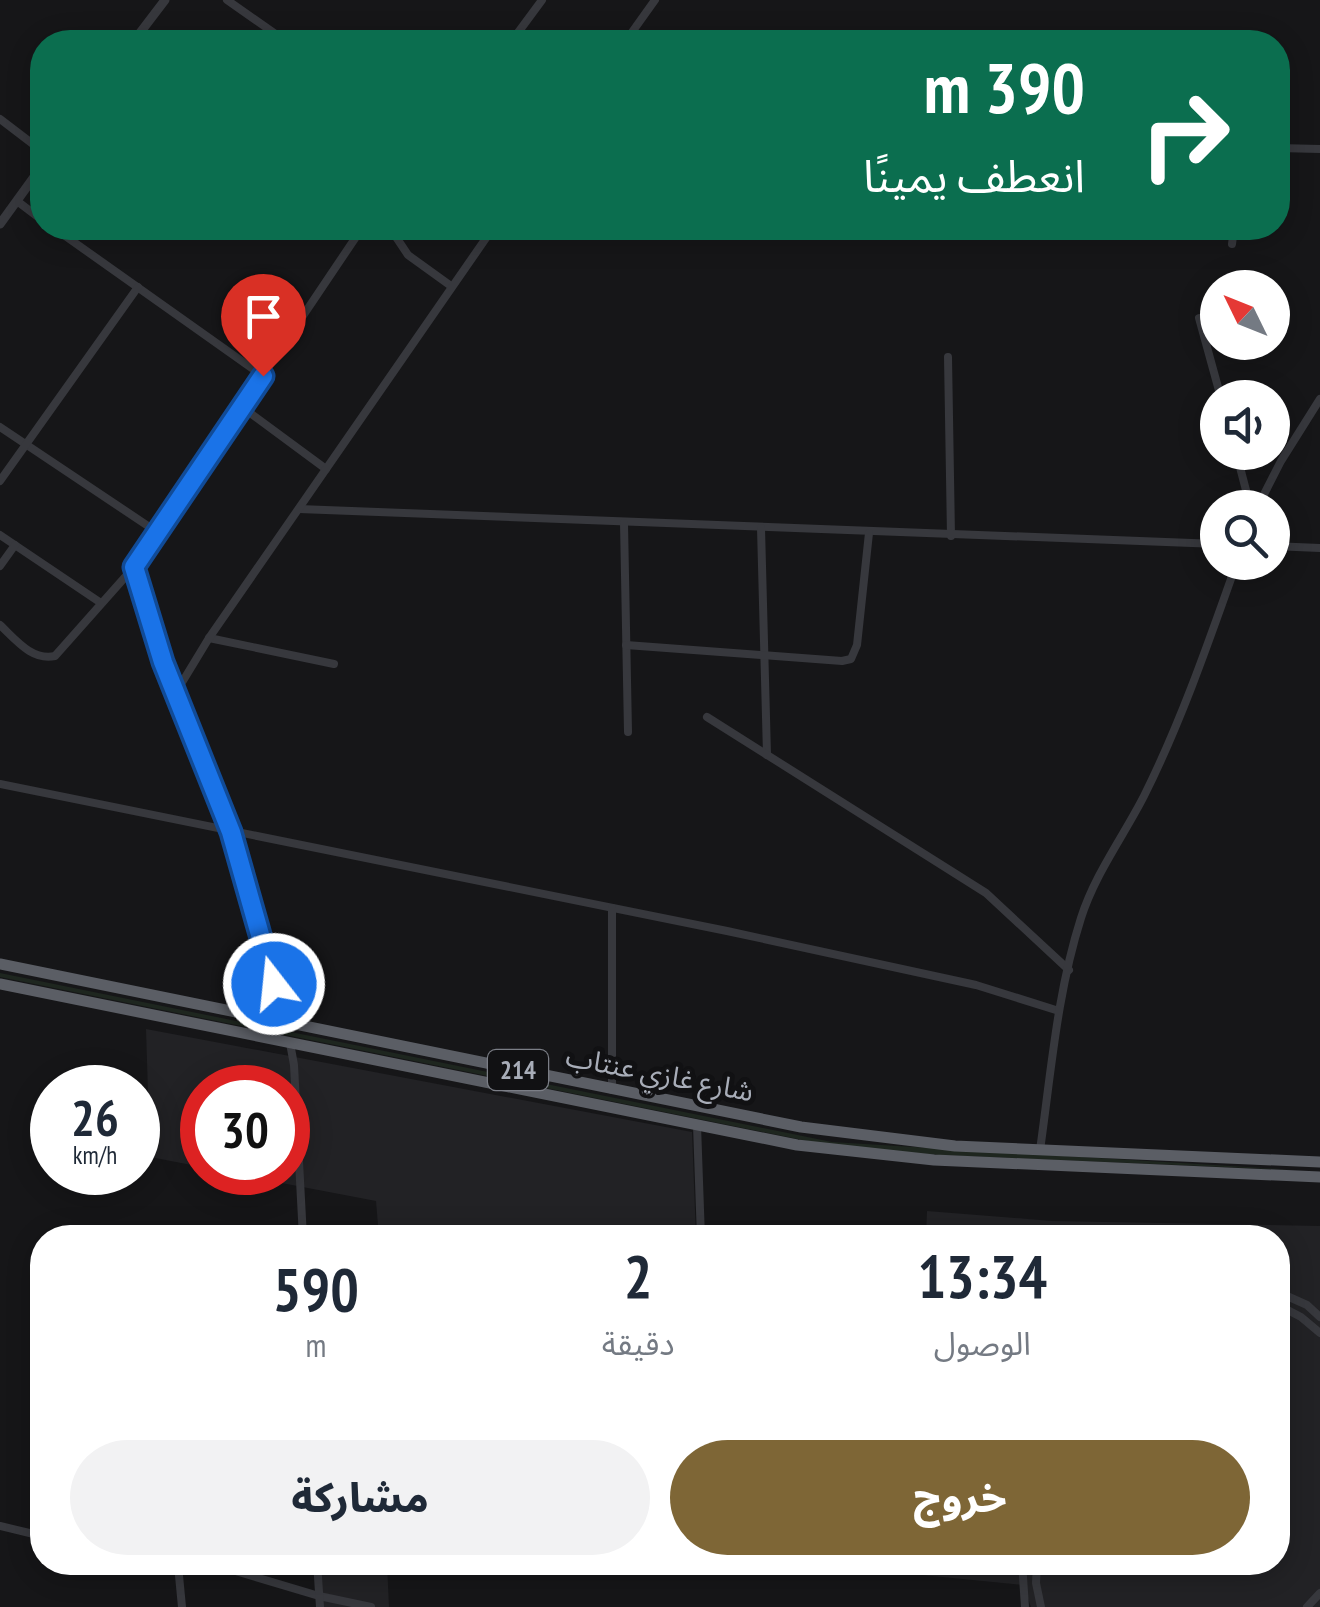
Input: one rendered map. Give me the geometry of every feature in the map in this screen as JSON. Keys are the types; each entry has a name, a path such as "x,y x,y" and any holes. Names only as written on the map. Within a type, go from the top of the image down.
{"highway":[{"name":"شارع غازي عنتاب","path":"0,964 801,1127 955,1146 1318,1162"},
{"name":"214","path":"0,984 797,1145 934,1160 1317,1177"},
{"path":"1317,1177 1318,1162"}],"street":[{"path":"143,30 165,0"},
{"path":"228,0 270,30"},
{"path":"520,30 542,0"},
{"path":"633,30 655,0"},
{"path":"0,119 30,142"},
{"path":"1290,148 1320,148"},
{"path":"0,224 30,183"},
{"path":"17,201 30,211"},
{"path":"71,240 263,376"},
{"path":"0,626 32,653 45,658 55,656 134,567 354,240"},
{"path":"398,240 408,255 452,286"},
{"path":"176,694 210,638 485,240"},
{"path":"1232,240 1232,244"},
{"path":"0,481 138,287"},
{"path":"948,358 951,536"},
{"path":"1266,490 1320,399"},
{"path":"242,407 326,469"},
{"path":"0,426 158,532"},
{"path":"299,510 1200,543"},
{"path":"624,522 628,732"},
{"path":"761,528 767,755"},
{"path":"626,645 842,661 856,654 869,533"},
{"path":"0,535 102,604"},
{"path":"0,566 15,545"},
{"path":"1290,547 1320,548"},
{"path":"134,567 176,694 231,832 284,1022"},
{"path":"1040,1150 1059,1012 1082,915 1101,872 1145,794 1202,660 1231,580"},
{"path":"210,638 334,664"},
{"path":"707,717 986,894 1068,970"},
{"path":"0,784 976,985 1059,1012"},
{"path":"612,908 612,1090"},
{"path":"290,1042 302,1225"},
{"path":"697,1125 701,1225"},
{"path":"1290,1298 1320,1317"},
{"path":"1290,1311 1320,1333"},
{"path":"0,1526 30,1533"},
{"path":"175,1575 182,1607"},
{"path":"249,1575 371,1607"},
{"path":"318,1575 320,1607"},
{"path":"1023,1575 1025,1607"},
{"path":"1036,1575 1041,1607"},
{"path":"1307,1607 1320,1593"}],"shaded area":[{"path":"0,973 832,1142 1297,1170 938,1155 827,1145 0,977"},
{"path":"146,1029 692,1132 696,1225 378,1225 376,1201 310,1188 310,1065 180,1065 180,1163 160,1159 160,1065 147,1065"},
{"path":"927,1211 1052,1221 1266,1225 926,1225"},
{"path":"1290,1225 1320,1226 1320,1607 1031,1607 1023,1585 922,1575 1290,1575"},
{"path":"318,1575 388,1575 389,1607 320,1607"}],"route":[{"path":"263,376 134,567 163,662 231,832 274,984"}]}
